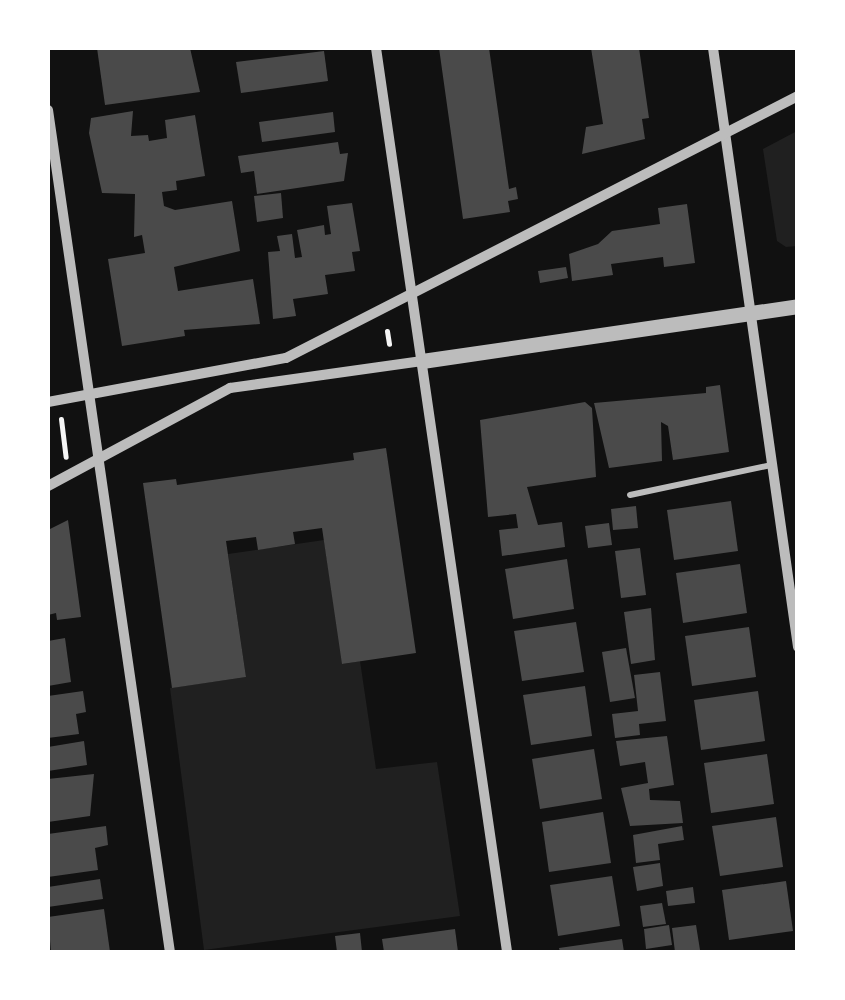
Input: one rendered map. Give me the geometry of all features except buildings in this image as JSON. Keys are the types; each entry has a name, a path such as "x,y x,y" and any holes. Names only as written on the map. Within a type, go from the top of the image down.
{"street":[{"path":"376,48 507,952"},
{"path":"713,48 798,647"},
{"path":"48,402 286,358 798,96"},
{"path":"48,110 170,952"},
{"path":"48,486 230,388 798,306"}],"lane":[{"path":"630,494 771,465"}],"path":[{"path":"387,331 389,344"},
{"path":"61,418 67,465"}],"shaded area":[{"path":"797,131 797,246 786,247 777,241 763,149"},
{"path":"324,540 343,664 360,661 376,769 437,762 460,916 204,950 170,688 246,677 228,554"}]}
